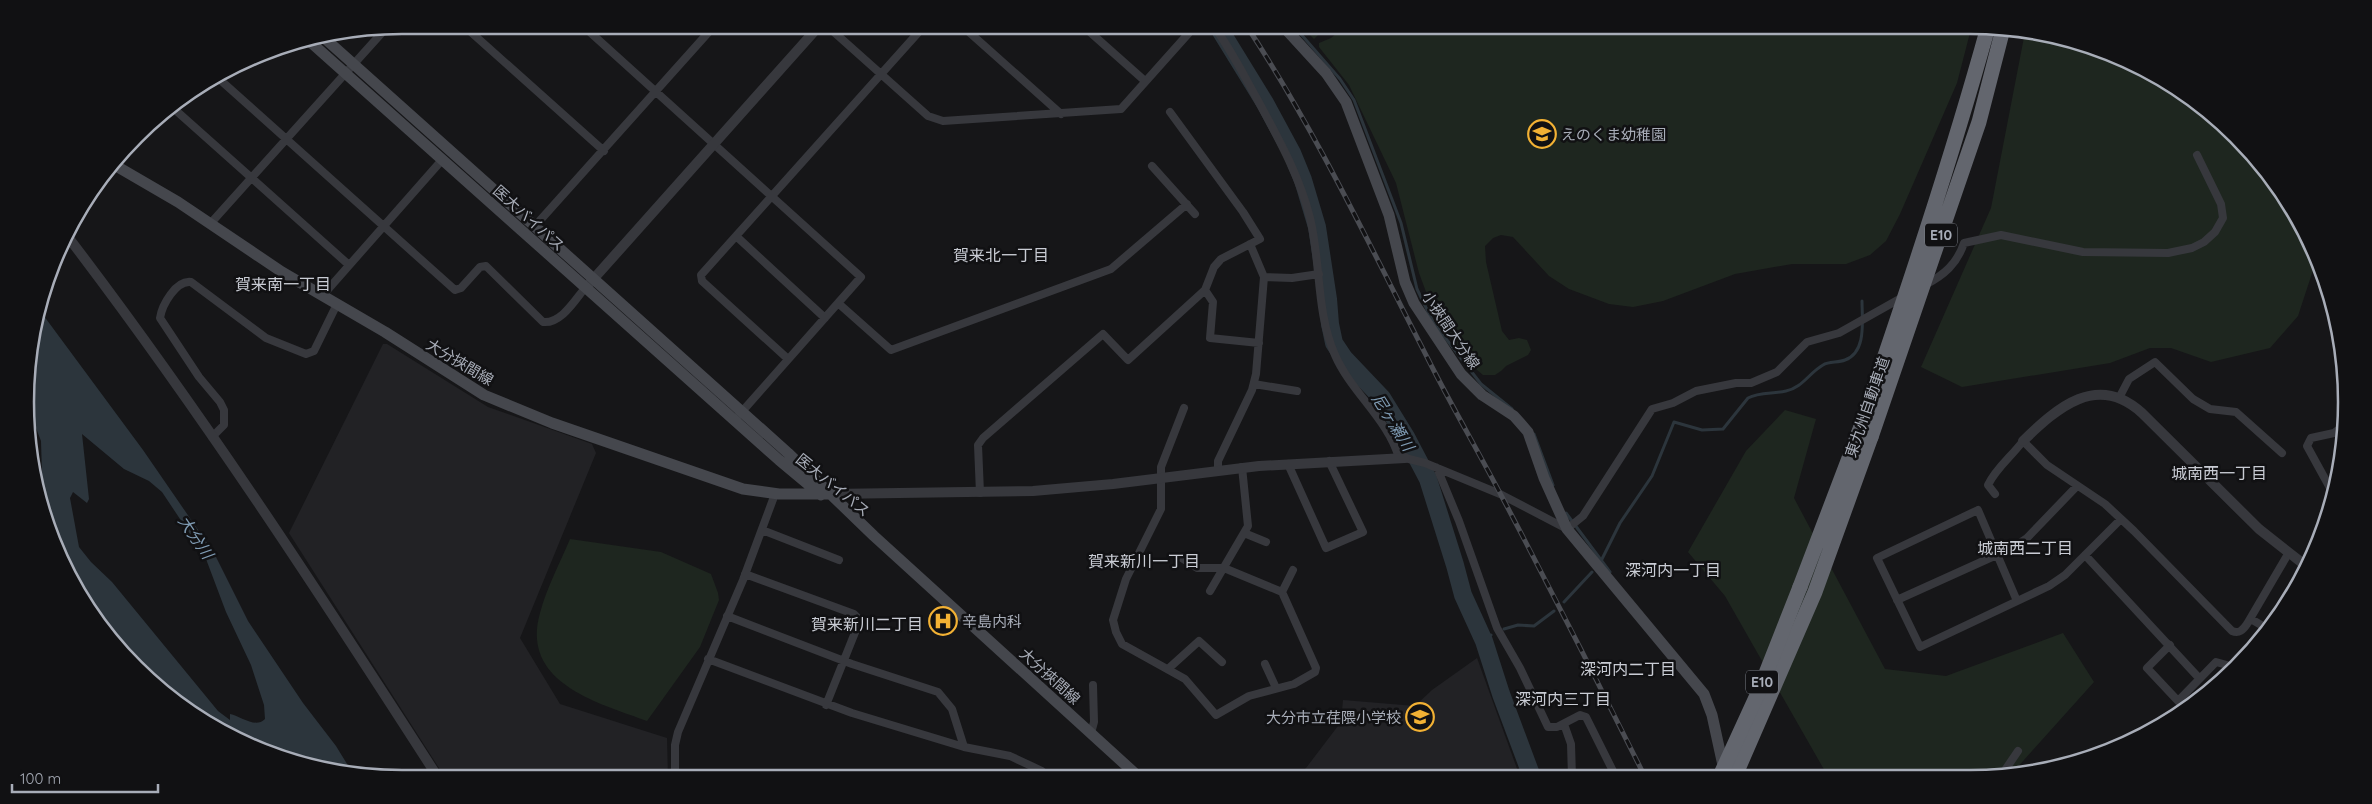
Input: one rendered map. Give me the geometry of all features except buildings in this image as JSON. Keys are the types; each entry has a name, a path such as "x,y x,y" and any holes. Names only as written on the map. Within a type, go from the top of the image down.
{"highway":[{"name":"東九州自動車道","path":"1738,770 1815,592 1954,146 1986,35"},
{"name":"東九州自動車道","path":"1723,770 1759,691 1800,587 1865,435 1979,122 2001,36"}],"main road":[{"name":"小挾間大分線","path":"1290,34 1326,73 1346,102 1389,215 1405,282 1414,303 1461,374 1482,395 1514,416 1528,432 1544,478 1567,529 1704,694 1712,715 1724,770"},
{"name":"医大バイパス","path":"328,41 742,411 874,536"},
{"name":"医大バイパス","path":"313,45 734,420 819,494 874,536"},
{"name":"大分挾間線","path":"118,168 178,202 275,268 384,332 472,389 497,401 731,485 775,494 831,494"},
{"name":"大分挾間線","path":"874,536 1131,770"}],"street":[{"path":"473,34 604,151"},
{"path":"592,34 861,277 734,420"},
{"path":"535,226 707,34"},
{"path":"222,81 455,290 461,288 480,267 486,266 543,322 556,320 586,288 812,34"},
{"path":"836,34 928,116 939,121 1121,109 1188,34"},
{"path":"788,359 702,281 701,275 918,34"},
{"path":"971,34 1061,114"},
{"path":"1092,34 1145,81"},
{"path":"1219,34 1290,160 1310,219 1327,333 1335,356 1402,458"},
{"path":"210,224 380,35"},
{"path":"177,111 349,265"},
{"path":"980,493 978,446 982,438 1103,334 1128,360 1205,290 1214,267 1221,259 1260,239 1258,233 1170,112"},
{"path":"831,494 980,493 1064,489 1242,467 1402,458 1435,468 1500,494 1567,529 1584,516 1652,409 1672,403 1696,392 1736,383 1750,383 1777,372 1807,342 1839,333 1943,275 1958,259 1964,243 2002,235 2083,252 2154,253 2192,248 2204,242 2215,232 2222,218 2221,204 2197,155"},
{"path":"322,295 442,160"},
{"path":"1152,166 1195,214"},
{"path":"838,304 891,350 1111,269 1187,204"},
{"path":"736,236 825,318"},
{"path":"71,241 157,356 433,770"},
{"path":"1218,470 1218,461 1254,384 1264,277 1250,244"},
{"path":"1264,277 1292,278 1319,274"},
{"path":"212,437 224,425 224,410 199,377 160,318 163,306 179,285 183,282 191,282 266,338 306,354 314,351 337,304"},
{"path":"1205,290 1213,302 1210,338 1259,343"},
{"path":"2119,398 2130,379 2155,362 2193,399 2210,409 2236,412 2282,453"},
{"path":"1254,384 1297,391"},
{"path":"1995,494 1988,484 1993,474 2053,414 2082,396 2095,395 2119,398 2134,406 2259,529 2301,563"},
{"path":"1180,557 1197,568 1224,568 1282,592 1316,670 1300,682 1249,696 1216,715 1192,685 1168,669 1122,644 1113,620 1126,579 1161,509 1162,461 1184,408"},
{"path":"2328,487 2307,446 2311,438 2337,431"},
{"path":"2024,441 2047,465 2077,486 2094,495 2121,518 2232,631 2243,630 2288,554"},
{"path":"1288,464 1326,548 1363,532 1329,461"},
{"path":"1210,591 1244,533 1248,522 1242,467"},
{"path":"1435,468 1460,521 1497,628 1520,668 1548,727 1551,728 1564,724 1580,715 1586,717 1612,770"},
{"path":"1897,600 1997,555 2026,538 2077,486"},
{"path":"675,770 676,740 708,659 745,574 775,494"},
{"path":"2017,601 1978,510 1877,558 1920,647 2049,586 2085,555 2121,518"},
{"path":"762,530 839,560"},
{"path":"1244,533 1266,542"},
{"path":"2085,555 2199,678"},
{"path":"1282,592 1293,570"},
{"path":"745,574 858,617 860,620 826,705"},
{"path":"727,616 844,660 938,692 952,710 964,747"},
{"path":"2251,619 2262,626"},
{"path":"1168,669 1200,641 1222,662"},
{"path":"2170,645 2148,668 2178,700 2216,662 2227,665"},
{"path":"708,659 826,705 964,747 1010,756 1040,770"},
{"path":"1265,664 1276,688"},
{"path":"1091,733 1094,722 1093,685"},
{"path":"1564,724 1571,744 1572,770"},
{"path":"2006,768 2018,751"}],"shaded area":[{"path":"1309,34 1319,34 1314,39"},
{"path":"1336,34 1970,34 1957,83 1900,214 1886,241 1870,255 1846,264 1792,264 1735,274 1663,301 1633,307 1609,304 1569,289 1549,276 1513,237 1501,235 1493,238 1485,246 1486,262 1502,331 1509,340 1519,338 1527,340 1531,350 1528,355 1506,366 1495,375 1483,375 1470,364 1435,316 1419,273 1396,183 1349,85 1319,47 1319,43"},
{"path":"2024,38 2042,41 2088,53 2133,72 2175,96 2213,125 2247,159 2276,197 2300,239 2313,269 2298,316 2270,348 2211,362 2171,348 2150,348 2110,363 1962,387 1921,367 1991,208"},
{"path":"383,344 387,344 488,407 592,444 596,453 520,638 560,704 667,738 668,770 440,770 289,533"},
{"path":"1785,410 1816,419 1794,498 1885,669 1946,676 2063,633 2094,682 2018,767 1970,770 1824,770 1725,596 1688,552 1746,451"},
{"path":"570,539 661,552 711,574 719,600 700,647 647,721 586,697 552,673 541,657 537,637 540,613 550,584"},
{"name":"大分市立荏隈小学校","path":"1477,658 1517,770 1303,770 1341,722 1343,700 1415,706 1432,690"}],"water":[{"name":"大分川","path":"44,316 143,450 214,553 248,621 348,766 307,758 284,751 218,721 197,708 159,679 125,645 96,607 83,586 62,543 53,520 42,478 41,441 35,425 34,402 37,354","holes":["82,434 124,469 149,481 162,492 206,559 226,612 251,665 264,705 265,719 261,722 252,722 230,714 230,720 218,711 112,582 91,562 79,547 70,498 73,492 87,503 89,499"]}],"waterway":[{"name":"尼ヶ瀬川","path":"1223,34 1265,103 1292,153 1303,180 1317,227 1334,343 1344,358 1382,398 1406,437 1428,479 1463,595 1484,641 1501,694 1529,770"},
{"path":"1301,34 1340,79 1354,100 1401,223 1417,289 1433,322 1481,384 1512,409"},
{"path":"1601,561 1620,523 1652,476 1674,422 1702,430 1723,429 1748,398 1797,387 1823,365 1842,361 1852,356 1857,350 1862,335 1862,301"},
{"path":"1534,434 1553,485"},
{"path":"1566,513 1610,572"},
{"path":"1564,602 1592,572"},
{"path":"1504,629 1518,625 1534,626 1554,611"},
{"path":"1484,641 1491,635"}],"railway":[{"path":"1252,34 1296,106 1342,189 1437,376 1556,600 1642,770"}],"place":[{"name":"えのくま幼稚園","path":"1542,134"},
{"name":"辛島内科","path":"943,621"},
{"name":"大分市立荏隈小学校","path":"1420,717"}],"district":[{"name":"賀来北一丁目","path":"1001,255"},
{"name":"賀来南一丁目","path":"283,284"},
{"name":"城南西一丁目","path":"2219,473"},
{"name":"城南西二丁目","path":"2025,548"},
{"name":"賀来新川一丁目","path":"1144,561"},
{"name":"深河内一丁目","path":"1673,570"},
{"name":"賀来新川二丁目","path":"867,624"},
{"name":"深河内二丁目","path":"1628,669"},
{"name":"深河内三丁目","path":"1563,699"}]}
